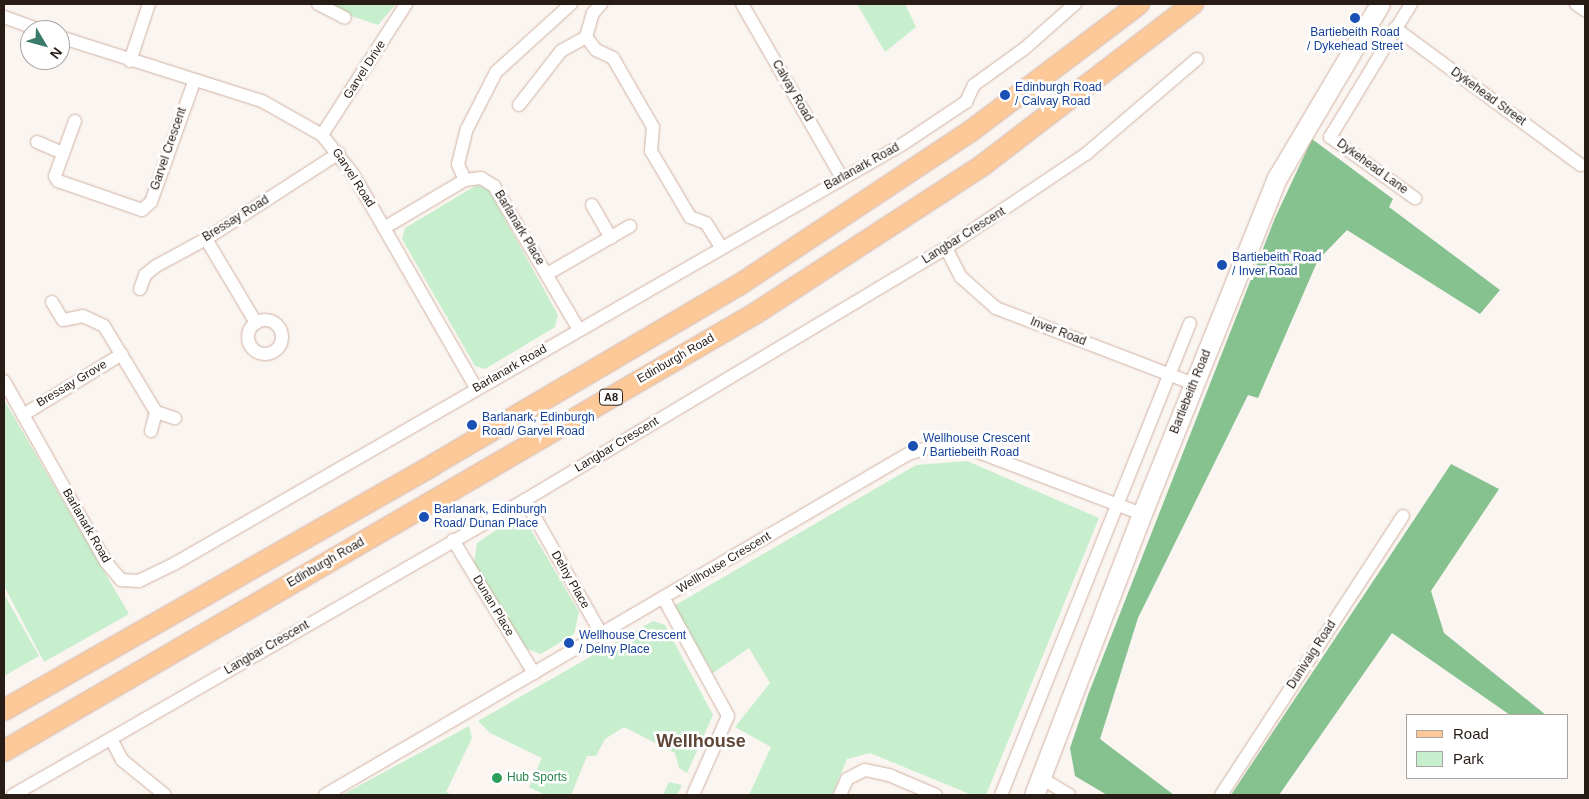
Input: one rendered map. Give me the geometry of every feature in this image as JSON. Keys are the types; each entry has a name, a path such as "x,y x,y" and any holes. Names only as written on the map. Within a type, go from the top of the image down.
{"main road":[{"name":"A8","path":"4,710 433,465 742,283 972,131 1140,4"},
{"name":"Edinburgh Road","path":"4,751 756,312 983,165 1193,4"}],"street":[{"path":"130,61 149,4"},
{"path":"318,4 345,18"},
{"name":"Garvel Drive","path":"322,135 406,4"},
{"path":"384,228 465,180 458,164 467,129 496,72 571,4"},
{"path":"519,105 561,51 586,37 593,13 601,4"},
{"name":"Calvay Road","path":"742,4 842,178"},
{"name":"Barlanark Road","path":"4,381 106,562 121,580 139,580 174,564 476,388 903,144 966,102 974,85 1024,49 1075,4"},
{"name":"Bartiebeith Road","path":"1034,795 1142,514 1277,178 1380,4"},
{"path":"1395,28 1412,4"},
{"path":"1576,4 1585,10"},
{"path":"4,17 20,23"},
{"name":"Dykehead Lane","path":"1395,28 1330,137 1415,198"},
{"name":"Dykehead Street","path":"1395,28 1581,165"},
{"path":"586,37 596,50 613,58 653,127 651,151 690,216 706,223 721,247"},
{"name":"Garvel Road","path":"70,40 194,82 262,101 322,135 339,153 476,388"},
{"name":"Langbar Crescent","path":"13,795 525,500 946,248 1086,154 1197,59"},
{"name":"Garvel Crescent","path":"75,121 55,176 58,181 142,210 151,202 194,82"},
{"path":"37,142 63,153"},
{"name":"Bressay Road","path":"140,289 145,275 206,239 339,153"},
{"name":"Barlanark Place","path":"465,180 481,178 494,186 548,274 579,330"},
{"path":"592,205 611,238"},
{"name":"Barlanark Place","path":"548,274 630,226"},
{"path":"206,239 256,323"},
{"name":"Inver Road","path":"946,248 961,277 996,308 1194,384"},
{"name":"Bressay Grove","path":"52,302 63,320 83,316 104,326 156,412"},
{"name":"Bartiebeith Road","path":"1001,795 1190,323"},
{"name":"Bressay Grove","path":"23,415 122,354"},
{"path":"151,431 156,412 175,418"},
{"name":"Wellhouse Crescent","path":"325,795 534,673 575,652 601,633 664,599 908,454 941,444 978,452 1142,514"},
{"name":"Delny Place","path":"525,500 601,633"},
{"name":"Dunivaig Road","path":"1221,795 1403,516"},
{"name":"Dunan Place","path":"453,540 534,673"},
{"path":"664,599 718,693 728,716 693,795"},
{"path":"111,739 122,760 165,795"},
{"path":"840,795 847,779 865,770 888,775 936,795"},
{"path":"1042,778 1069,795"}],"green space":[{"path":"316,4 396,4 378,25"},
{"path":"857,4 905,4 916,27 885,52"},
{"path":"1312,139 1393,199 1389,207 1500,290 1480,314 1347,230 1318,260 1258,398 1248,395 1138,618 1100,739 1174,795 1107,795 1075,776 1070,748 1088,695 1275,218"},
{"path":"477,185 489,190 558,315 555,327 485,369 475,366 402,239 405,228"},
{"path":"4,400 129,614 44,662 4,586"},
{"path":"967,461 1099,518 986,795 972,795 870,753 847,759 832,795 749,795 771,747 735,727 770,683 749,648 713,673 674,606 916,465"},
{"path":"1451,464 1499,489 1431,591 1444,633 1545,714 1509,714 1392,633 1279,795 1231,795"},
{"path":"511,520 528,525 579,612 574,634 541,654 524,648 474,564 477,543"},
{"path":"4,594 39,656 4,676"},
{"path":"653,621 665,625 713,715 687,773 679,768 675,753 624,727 605,739 596,756 587,756 571,795 545,795 529,787 542,758 490,733 478,721"},
{"path":"469,726 472,738 446,792 453,795 342,795"},
{"path":"669,782 682,785 677,795 663,795"}],"place":[{"name":"Bartiebeith Road / Dykehead Street","path":"1355,18"},
{"name":"Edinburgh Road / Calvay Road","path":"1005,95"},
{"name":"Bartiebeith Road / Inver Road","path":"1222,265"},
{"name":"Barlanark, Edinburgh Road/ Garvel Road","path":"472,425"},
{"name":"Wellhouse Crescent / Bartiebeith Road","path":"913,446"},
{"name":"Barlanark, Edinburgh Road/ Dunan Place","path":"424,517"},
{"name":"Wellhouse Crescent / Delny Place","path":"569,643"},
{"name":"Hub Sports","path":"497,778"}],"district":[{"name":"Wellhouse","path":"701,741"}]}
